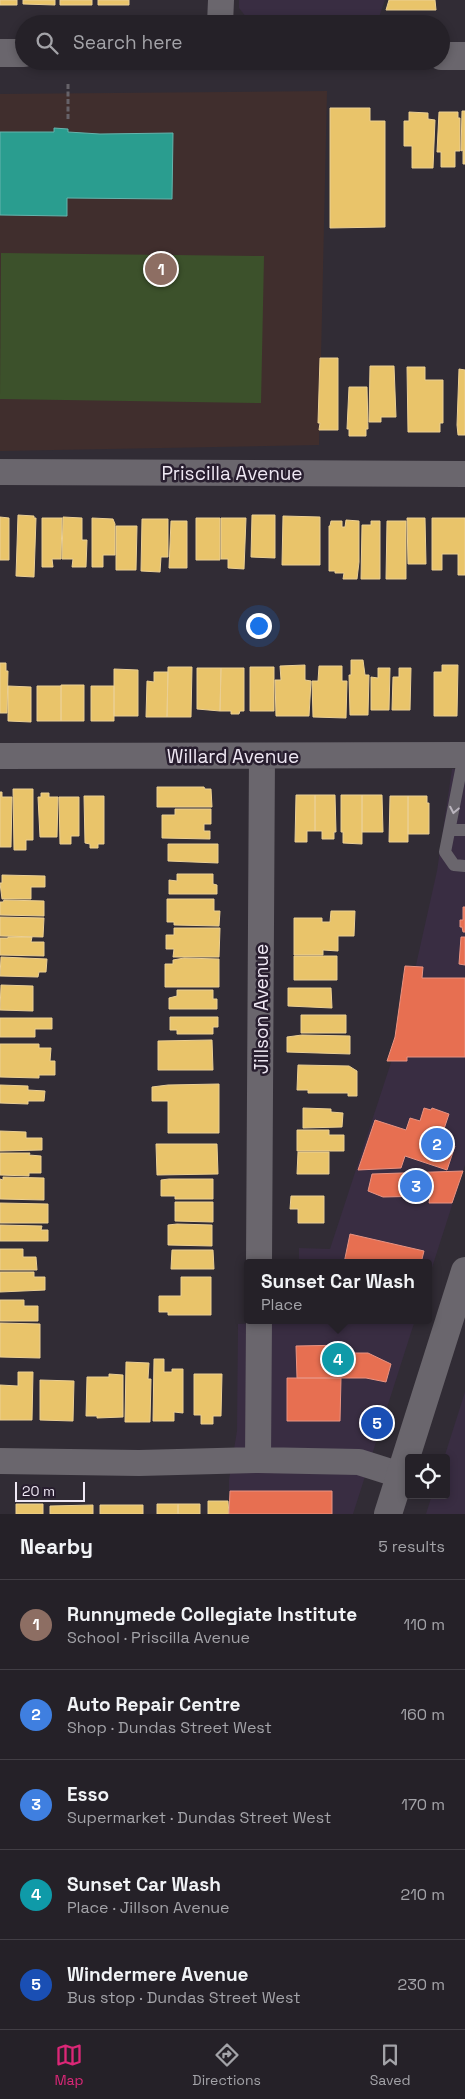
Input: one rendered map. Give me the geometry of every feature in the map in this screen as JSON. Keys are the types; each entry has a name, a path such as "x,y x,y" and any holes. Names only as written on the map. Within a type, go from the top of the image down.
{"main road":[{"path":"0,53 15,53"},
{"path":"450,56 465,56"},
{"path":"392,1512 400,1475 465,1271"}],"street":[{"path":"220,0 220,15"},
{"name":"Priscilla Avenue","path":"0,472 465,474"},
{"name":"Willard Avenue","path":"0,756 465,756"},
{"name":"Jillson Avenue","path":"259,1259 262,756"},
{"path":"258,1460 259,1324"},
{"path":"0,1461 140,1463 258,1460 359,1462 400,1475"}],"lane":[{"path":"465,756 445,852 454,865 465,866"},
{"path":"450,830 465,830"}],"path":[{"path":"68,84 68,121"}],"shaded area":[{"path":"239,0 385,0 380,15 244,15 239,8"},
{"path":"327,91 319,445 0,451 0,94"},
{"path":"452,769 465,769 465,1165 432,1268 432,1259 299,1259 299,1248 330,1249 401,1032 437,871"},
{"path":"238,1324 414,1324 353,1514 229,1514 229,1480 237,1431"},
{"path":"465,1392 465,1514 426,1514 431,1499 450,1499 450,1454 445,1454"}],"green space":[{"path":"1,253 264,256 261,403 0,399"}],"building: Homes":[{"path":"0,0 17,0 17,5 0,5"},
{"path":"23,0 55,0 55,5 23,4"},
{"path":"60,0 92,0 92,5 60,5"},
{"path":"98,0 129,0 129,5 98,5"},
{"path":"389,0 435,0 436,10 386,10"},
{"path":"330,108 370,108 370,121 385,121 385,227 330,228"},
{"path":"462,111 465,111 465,164 463,164 463,150 461,151"},
{"path":"409,112 428,113 428,119 435,120 433,168 412,168 412,146 404,146 404,121 409,121"},
{"path":"439,112 458,112 458,118 460,118 460,151 455,151 455,167 441,167 441,152 437,152"},
{"path":"320,358 338,358 338,430 319,430"},
{"path":"370,366 394,366 396,417 381,417 381,422 369,422"},
{"path":"407,367 425,367 425,380 443,380 443,423 440,423 440,432 408,432"},
{"path":"459,369 465,370 465,435 458,435 457,425"},
{"path":"349,387 367,387 368,429 366,429 366,436 349,436 349,429 347,429"},
{"path":"18,515 34,516 36,518 34,577 16,576"},
{"path":"252,515 275,515 275,558 251,557"},
{"path":"283,516 320,517 320,565 282,565"},
{"path":"0,517 9,518 9,560 0,560"},
{"path":"63,517 82,518 82,540 87,540 86,567 72,567 73,559 62,559"},
{"path":"42,518 62,518 61,559 52,559 53,567 42,567"},
{"path":"92,518 113,519 115,524 115,555 103,555 103,567 92,567"},
{"path":"196,518 220,518 220,560 196,560"},
{"path":"221,518 246,518 244,569 228,568 228,559 221,559"},
{"path":"407,518 425,518 426,564 408,564"},
{"path":"432,518 465,518 465,575 458,575 458,554 442,554 442,570 432,570"},
{"path":"142,519 168,519 168,557 161,557 160,572 141,571"},
{"path":"346,520 359,521 357,579 343,579 344,573 329,571 329,526 331,521 342,521 342,527 345,527"},
{"path":"171,521 187,521 187,568 169,568"},
{"path":"371,521 380,521 380,579 361,579 362,525 371,525"},
{"path":"387,521 406,521 406,579 386,579"},
{"path":"116,526 137,526 136,570 116,570"},
{"path":"351,660 363,660 365,675 369,675 368,715 350,715 349,675 351,675"},
{"path":"0,663 6,663 6,671 8,671 7,713 0,713"},
{"path":"305,665 305,680 311,681 309,716 276,716 275,680 281,680 280,666"},
{"path":"442,665 458,665 457,716 434,716 434,672 442,672"},
{"path":"319,666 342,666 342,681 347,681 346,718 313,717 312,681 318,681"},
{"path":"168,667 192,667 191,717 167,717"},
{"path":"250,667 274,667 274,711 250,711"},
{"path":"197,668 221,668 220,711 197,709"},
{"path":"221,668 244,668 244,711 240,711 239,714 231,714 231,711 220,711"},
{"path":"378,668 390,668 389,710 371,710 371,677 378,678"},
{"path":"399,668 411,668 410,710 392,710 393,677 399,677"},
{"path":"114,669 138,670 138,716 114,716"},
{"path":"154,672 168,672 167,717 146,717 147,681 154,682"},
{"path":"61,685 84,685 84,721 61,721"},
{"path":"8,686 31,687 31,722 8,721"},
{"path":"37,686 61,686 61,721 37,721"},
{"path":"91,686 114,686 114,721 91,721"},
{"path":"157,787 204,787 205,789 211,789 212,807 157,807"},
{"path":"13,789 33,789 33,840 26,840 26,850 14,850"},
{"path":"0,792 2,792 2,797 12,797 11,847 0,847"},
{"path":"41,793 49,793 49,797 58,797 57,837 40,837 38,797 41,797"},
{"path":"296,795 315,795 315,831 307,831 307,842 295,842"},
{"path":"315,795 335,795 336,832 334,832 334,839 322,839 322,831 315,831"},
{"path":"341,795 362,795 362,844 343,843 343,832 341,832"},
{"path":"362,795 382,795 383,832 362,832"},
{"path":"84,796 104,796 104,844 98,844 98,848 90,848 90,844 85,843"},
{"path":"390,796 408,796 408,842 389,842"},
{"path":"408,796 427,796 427,803 429,803 429,834 408,834"},
{"path":"59,797 79,797 79,836 71,836 71,844 60,844"},
{"path":"175,809 211,809 211,824 204,824 204,831 210,831 210,839 162,838 162,815 175,815"},
{"path":"168,844 218,844 218,863 168,861"},
{"path":"177,874 213,874 213,884 217,885 217,894 169,894 169,880 177,881"},
{"path":"2,875 45,876 45,887 31,887 31,899 2,899 0,883 2,883"},
{"path":"167,899 214,899 214,911 220,911 219,926 174,925 174,922 167,922"},
{"path":"4,900 44,901 44,916 0,915 0,902"},
{"path":"331,911 355,911 354,936 338,936 338,951 323,950 323,955 294,955 294,918 322,918 322,922 330,922"},
{"path":"0,917 44,918 43,937 0,936"},
{"path":"174,928 220,928 219,957 173,957 174,949 166,949 166,935 174,935"},
{"path":"32,937 31,942 44,942 44,956 0,955 0,938"},
{"path":"294,956 337,956 337,980 294,980"},
{"path":"1,957 47,959 46,972 39,972 38,977 0,976"},
{"path":"184,958 219,959 219,987 165,987 165,964 173,964 173,960"},
{"path":"1,985 33,986 33,1011 0,1010"},
{"path":"288,988 331,988 332,1008 288,1006"},
{"path":"177,990 213,990 213,999 217,999 217,1009 169,1009 169,998 177,996"},
{"path":"301,1015 346,1015 346,1033 301,1033"},
{"path":"170,1017 218,1017 218,1027 213,1027 213,1034 177,1034 177,1030 170,1030"},
{"path":"0,1018 52,1018 52,1029 35,1029 35,1037 0,1037"},
{"path":"302,1035 350,1036 350,1054 287,1052 287,1037"},
{"path":"212,1040 213,1070 158,1070 158,1041"},
{"path":"0,1044 39,1044 39,1048 51,1048 50,1061 55,1061 55,1075 39,1075 39,1078 0,1077"},
{"path":"298,1065 349,1066 357,1071 357,1096 348,1096 348,1093 308,1093 308,1090 297,1090"},
{"path":"219,1084 219,1133 168,1133 168,1101 152,1101 152,1087"},
{"path":"0,1085 28,1086 28,1090 45,1091 44,1101 28,1101 28,1104 0,1103"},
{"path":"303,1108 331,1109 331,1112 343,1113 342,1127 303,1128"},
{"path":"297,1130 329,1130 329,1135 344,1135 344,1151 297,1151"},
{"path":"0,1131 26,1132 26,1138 42,1138 42,1150 0,1151"},
{"path":"156,1144 217,1144 218,1174 157,1175"},
{"path":"298,1152 329,1152 329,1174 297,1174"},
{"path":"0,1153 30,1153 29,1155 41,1156 41,1173 29,1173 29,1176 0,1175"},
{"path":"3,1177 44,1178 44,1200 0,1199 0,1179 3,1180"},
{"path":"213,1179 213,1199 175,1199 175,1196 161,1196 161,1180"},
{"path":"291,1196 324,1196 324,1223 298,1223 298,1209 290,1209"},
{"path":"175,1202 213,1202 213,1222 175,1221"},
{"path":"0,1203 48,1204 48,1223 0,1223"},
{"path":"0,1225 42,1226 41,1230 48,1230 48,1241 0,1241"},
{"path":"168,1225 212,1225 212,1246 168,1245"},
{"path":"0,1249 23,1249 23,1257 36,1257 37,1270 0,1270"},
{"path":"172,1250 213,1250 214,1269 171,1269"},
{"path":"0,1272 34,1272 34,1277 45,1277 45,1290 0,1292"},
{"path":"181,1277 211,1277 211,1315 168,1315 168,1312 159,1312 159,1296 181,1296"},
{"path":"0,1300 24,1300 24,1306 38,1306 38,1321 0,1321"},
{"path":"0,1323 40,1324 40,1358 0,1357"},
{"path":"154,1359 164,1359 164,1372 172,1372 172,1369 183,1369 183,1413 174,1412 174,1421 153,1421"},
{"path":"126,1362 149,1363 148,1379 151,1379 150,1422 125,1422"},
{"path":"18,1372 33,1372 32,1420 0,1420 0,1385 18,1386"},
{"path":"109,1374 123,1375 123,1417 97,1418 97,1416 86,1416 87,1377 109,1377"},
{"path":"194,1374 222,1374 221,1416 213,1416 213,1424 201,1424 201,1415 194,1415"},
{"path":"40,1380 74,1381 73,1421 40,1420"},
{"path":"208,1501 228,1501 229,1514 208,1514"},
{"path":"16,1504 43,1504 43,1514 16,1514"},
{"path":"157,1504 178,1504 178,1514 157,1514"},
{"path":"178,1504 200,1504 200,1514 178,1514"},
{"path":"93,1505 93,1514 50,1514 50,1506"},
{"path":"100,1505 143,1505 143,1514 100,1514"}],"building: Shops":[{"path":"463,907 465,907 465,932 460,927 460,920 463,920"},
{"path":"461,937 465,937 465,965 459,964"},
{"path":"405,966 423,967 422,978 465,978 465,1057 407,1057 407,1061 387,1061 395,1037"},
{"path":"424,1108 431,1110 432,1108 449,1114 440,1141 455,1146 447,1170 405,1156 401,1168 358,1170 375,1120 406,1130 410,1118 420,1121"},
{"path":"463,1171 452,1203 429,1203 430,1196 383,1197 368,1191 372,1174"},
{"path":"350,1234 424,1251 422,1259 345,1259"},
{"path":"348,1345 349,1353 368,1353 391,1364 386,1382 366,1378 297,1378 296,1346"},
{"path":"287,1378 341,1378 340,1421 287,1421"},
{"path":"230,1491 332,1491 332,1514 229,1514"}],"building: Schools":[{"path":"54,128 68,129 68,132 100,134 173,133 172,199 67,198 67,216 0,215 0,132 54,132"}],"place":[{"name":"Runnymede Collegiate Institute","path":"161,269"},
{"name":"Auto Repair Centre","path":"437,1144"},
{"name":"Esso","path":"416,1186"},
{"name":"Sunset Car Wash","path":"338,1359"},
{"name":"Windermere Avenue","path":"377,1423"}]}
